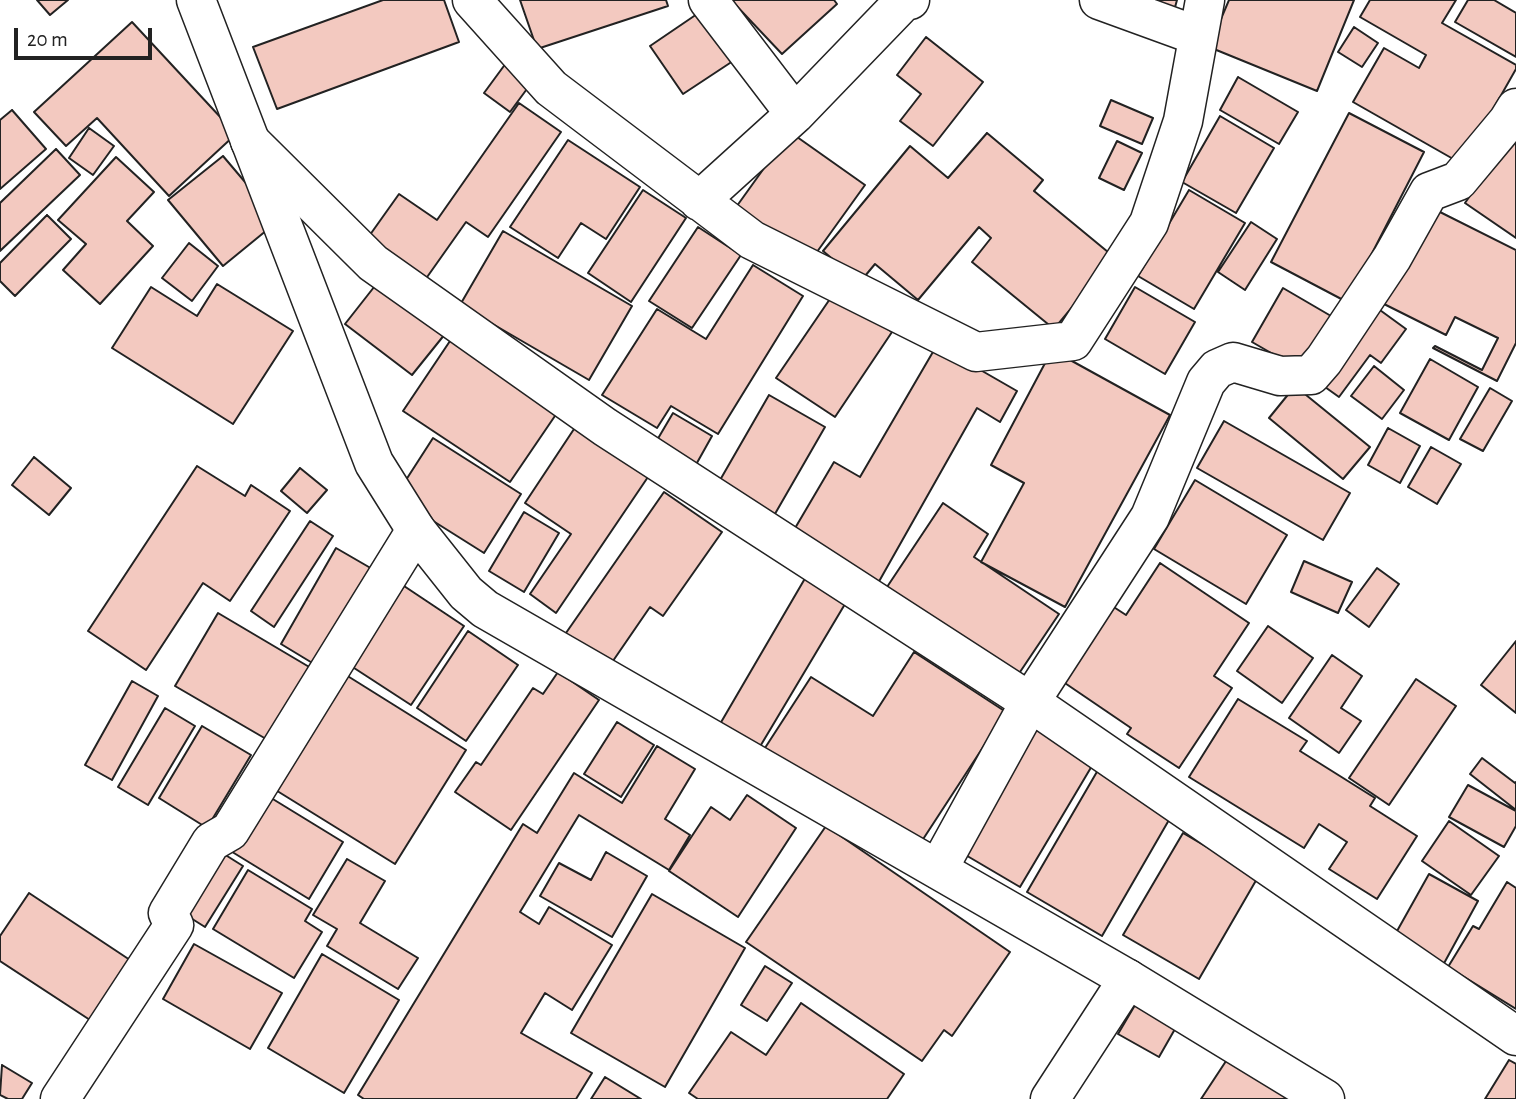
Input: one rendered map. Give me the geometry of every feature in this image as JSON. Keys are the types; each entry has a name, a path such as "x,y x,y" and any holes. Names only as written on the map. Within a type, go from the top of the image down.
{"street":[{"path":"196,0 374,463 416,530 466,593 485,609 1128,979 1325,1099"},
{"path":"472,0 551,88 752,240 976,352 1073,341 1149,223 1183,121 1202,18 1099,0"},
{"path":"708,0 795,114"},
{"path":"699,201 795,114 904,1 910,0"},
{"path":"938,869 1030,702 1150,517 1206,382 1216,369 1233,362 1280,376 1311,375 1324,360 1384,269 1429,192 1458,181 1508,121 1516,107"},
{"path":"250,141 373,263 605,427 1030,702 1516,1036"},
{"path":"60,1099 174,925 168,913 211,842 230,831 416,530"},
{"path":"1049,1099 1128,979"}],"building":[{"path":"37,0 68,0 50,15"},
{"path":"383,0 444,0 459,42 277,109 253,47"},
{"path":"520,0 666,0 668,6 537,49"},
{"path":"731,0 834,0 837,4 782,54"},
{"path":"1140,0 1177,0 1174,11"},
{"path":"1229,0 1354,0 1317,91 1209,47"},
{"path":"1370,0 1456,0 1442,23 1516,65 1462,164 1353,102 1384,48 1419,68 1426,55 1360,17"},
{"path":"1468,0 1494,0 1516,13 1516,57 1455,22"},
{"path":"700,12 733,61 683,94 650,46"},
{"path":"132,22 236,134 169,196 97,118 66,146 34,112"},
{"path":"1354,27 1378,43 1362,67 1338,52"},
{"path":"926,37 983,82 933,146 900,121 921,94 897,75"},
{"path":"509,59 535,78 510,112 484,93"},
{"path":"1238,77 1298,112 1279,144 1220,110"},
{"path":"1111,100 1153,118 1142,144 1100,126"},
{"path":"519,103 561,132 488,237 466,222 425,280 367,239 399,194 437,220"},
{"path":"12,110 46,149 0,189 0,120"},
{"path":"1349,113 1424,152 1347,302 1271,262"},
{"path":"1220,116 1274,148 1236,213 1182,182"},
{"path":"89,128 114,146 93,175 69,158"},
{"path":"790,132 865,185 809,263 734,210"},
{"path":"987,133 1043,180 1034,191 1114,257 1054,329 972,262 991,238 979,227 918,300 875,264 860,282 823,251 910,146 948,178"},
{"path":"1509,139 1516,144 1516,238 1465,203"},
{"path":"568,140 640,187 606,239 581,223 558,258 510,227"},
{"path":"1117,141 1142,153 1124,190 1099,178"},
{"path":"56,149 80,175 0,251 0,203"},
{"path":"223,156 278,221 223,266 168,200"},
{"path":"116,157 154,192 127,221 153,246 100,304 63,270 86,244 58,220"},
{"path":"643,190 686,218 631,302 588,273"},
{"path":"1189,190 1245,223 1194,309 1138,276"},
{"path":"1430,207 1516,250 1516,343 1497,381 1433,348 1435,346 1482,370 1498,338 1455,317 1446,335 1382,303"},
{"path":"47,215 71,239 15,296 0,281 0,263"},
{"path":"1251,222 1277,239 1245,290 1218,272"},
{"path":"698,227 741,255 692,328 649,301"},
{"path":"503,231 632,306 589,380 460,305"},
{"path":"189,243 218,266 192,301 162,278"},
{"path":"753,265 803,296 718,434 671,406 657,428 602,395 657,309 706,339"},
{"path":"378,282 445,334 412,375 345,324"},
{"path":"217,284 293,331 233,424 112,348 151,287 197,316"},
{"path":"1135,287 1195,322 1165,374 1105,339"},
{"path":"1283,288 1331,316 1299,369 1252,342"},
{"path":"834,293 892,332 835,417 776,378"},
{"path":"1373,305 1406,329 1381,363 1370,355 1339,397 1318,382"},
{"path":"452,338 559,410 510,482 403,411"},
{"path":"937,345 1017,391 1000,422 977,408 877,585 791,535 834,462 860,477"},
{"path":"1052,350 1170,415 1065,607 981,562 1024,483 991,465"},
{"path":"1430,359 1478,387 1449,440 1400,413"},
{"path":"1374,366 1404,390 1382,419 1351,396"},
{"path":"1295,386 1370,447 1343,479 1269,418"},
{"path":"1490,388 1512,401 1483,451 1460,439"},
{"path":"769,395 825,427 768,526 712,494"},
{"path":"673,413 712,436 693,470 653,447"},
{"path":"1224,421 1350,493 1323,540 1197,468"},
{"path":"576,426 650,474 556,613 530,594 571,534 525,503"},
{"path":"1388,428 1420,446 1400,483 1368,465"},
{"path":"433,438 521,494 484,553 395,497"},
{"path":"1431,447 1461,464 1437,504 1408,487"},
{"path":"34,457 71,488 49,515 12,485"},
{"path":"197,466 245,496 251,485 290,511 230,601 203,583 146,670 88,631"},
{"path":"300,468 327,490 307,513 281,491"},
{"path":"1195,480 1287,535 1246,604 1154,549"},
{"path":"664,492 722,532 663,616 650,607 604,674 559,643"},
{"path":"943,503 988,534 974,557 1059,614 1018,675 887,587"},
{"path":"524,512 559,533 524,592 489,571"},
{"path":"310,521 333,536 274,627 251,611"},
{"path":"336,548 374,570 319,667 281,644"},
{"path":"1304,561 1352,582 1338,613 1291,592"},
{"path":"1160,563 1249,623 1214,676 1232,688 1179,768 1127,734 1131,728 1056,677 1106,602 1126,615"},
{"path":"1377,568 1399,584 1369,627 1346,610"},
{"path":"807,575 848,599 752,760 713,736"},
{"path":"404,586 464,626 411,705 351,666"},
{"path":"218,613 316,671 273,743 175,686"},
{"path":"1268,626 1313,658 1282,703 1237,671"},
{"path":"468,631 518,665 466,741 417,708"},
{"path":"1516,641 1516,713 1481,685"},
{"path":"914,652 1006,712 916,850 763,751 811,677 873,716"},
{"path":"1332,655 1362,676 1341,708 1361,721 1339,753 1289,718"},
{"path":"558,672 599,700 511,830 455,792 476,762 481,765 533,688 543,694"},
{"path":"346,675 466,750 395,864 274,789"},
{"path":"1416,679 1456,706 1389,805 1349,778"},
{"path":"132,681 158,696 112,780 85,765"},
{"path":"1238,699 1307,741 1300,751 1375,798 1370,806 1417,836 1377,899 1329,869 1347,842 1319,824 1304,848 1189,777"},
{"path":"165,708 195,726 148,805 118,787"},
{"path":"1031,713 1099,754 1020,887 952,847"},
{"path":"617,722 654,745 621,797 584,774"},
{"path":"202,726 251,755 207,828 159,798"},
{"path":"657,746 695,769 665,819 690,835 669,870 579,815 520,912 539,924 549,907 612,945 572,1010 545,993 521,1033 592,1073 576,1099 364,1099 358,1095 523,824 537,833 574,773 622,803"},
{"path":"1482,758 1516,782 1516,810 1470,774"},
{"path":"1098,770 1173,813 1102,936 1027,892"},
{"path":"1468,785 1516,811 1516,826 1504,847 1449,817"},
{"path":"263,793 343,842 309,899 229,850"},
{"path":"747,795 796,828 738,917 669,871 711,807 730,820"},
{"path":"1449,821 1499,856 1471,895 1422,861"},
{"path":"826,826 1010,952 952,1036 944,1030 922,1061 746,942"},
{"path":"1183,833 1258,877 1199,979 1123,935"},
{"path":"216,849 243,866 205,927 178,910"},
{"path":"606,852 647,876 612,937 540,896 559,863 591,880"},
{"path":"347,859 385,881 360,923 418,958 398,989 327,946 337,929 313,915"},
{"path":"248,870 312,909 305,921 322,932 294,978 213,929"},
{"path":"1429,874 1478,901 1442,967 1392,940"},
{"path":"1507,882 1516,888 1516,1009 1448,967 1473,926 1479,929"},
{"path":"29,893 130,960 90,1020 0,961 0,936"},
{"path":"652,894 745,948 665,1087 571,1033"},
{"path":"194,944 282,993 250,1049 163,999"},
{"path":"322,954 399,1000 344,1093 268,1048"},
{"path":"765,966 792,983 767,1021 741,1005"},
{"path":"1138,1000 1179,1022 1159,1057 1118,1034"},
{"path":"801,1003 904,1074 887,1099 698,1099 689,1093 731,1032 766,1055"},
{"path":"1230,1055 1298,1099 1201,1099"},
{"path":"1509,1060 1516,1064 1516,1099 1485,1099"},
{"path":"2,1065 32,1083 22,1099 8,1099 0,1095"},
{"path":"605,1077 641,1099 591,1099"}]}
